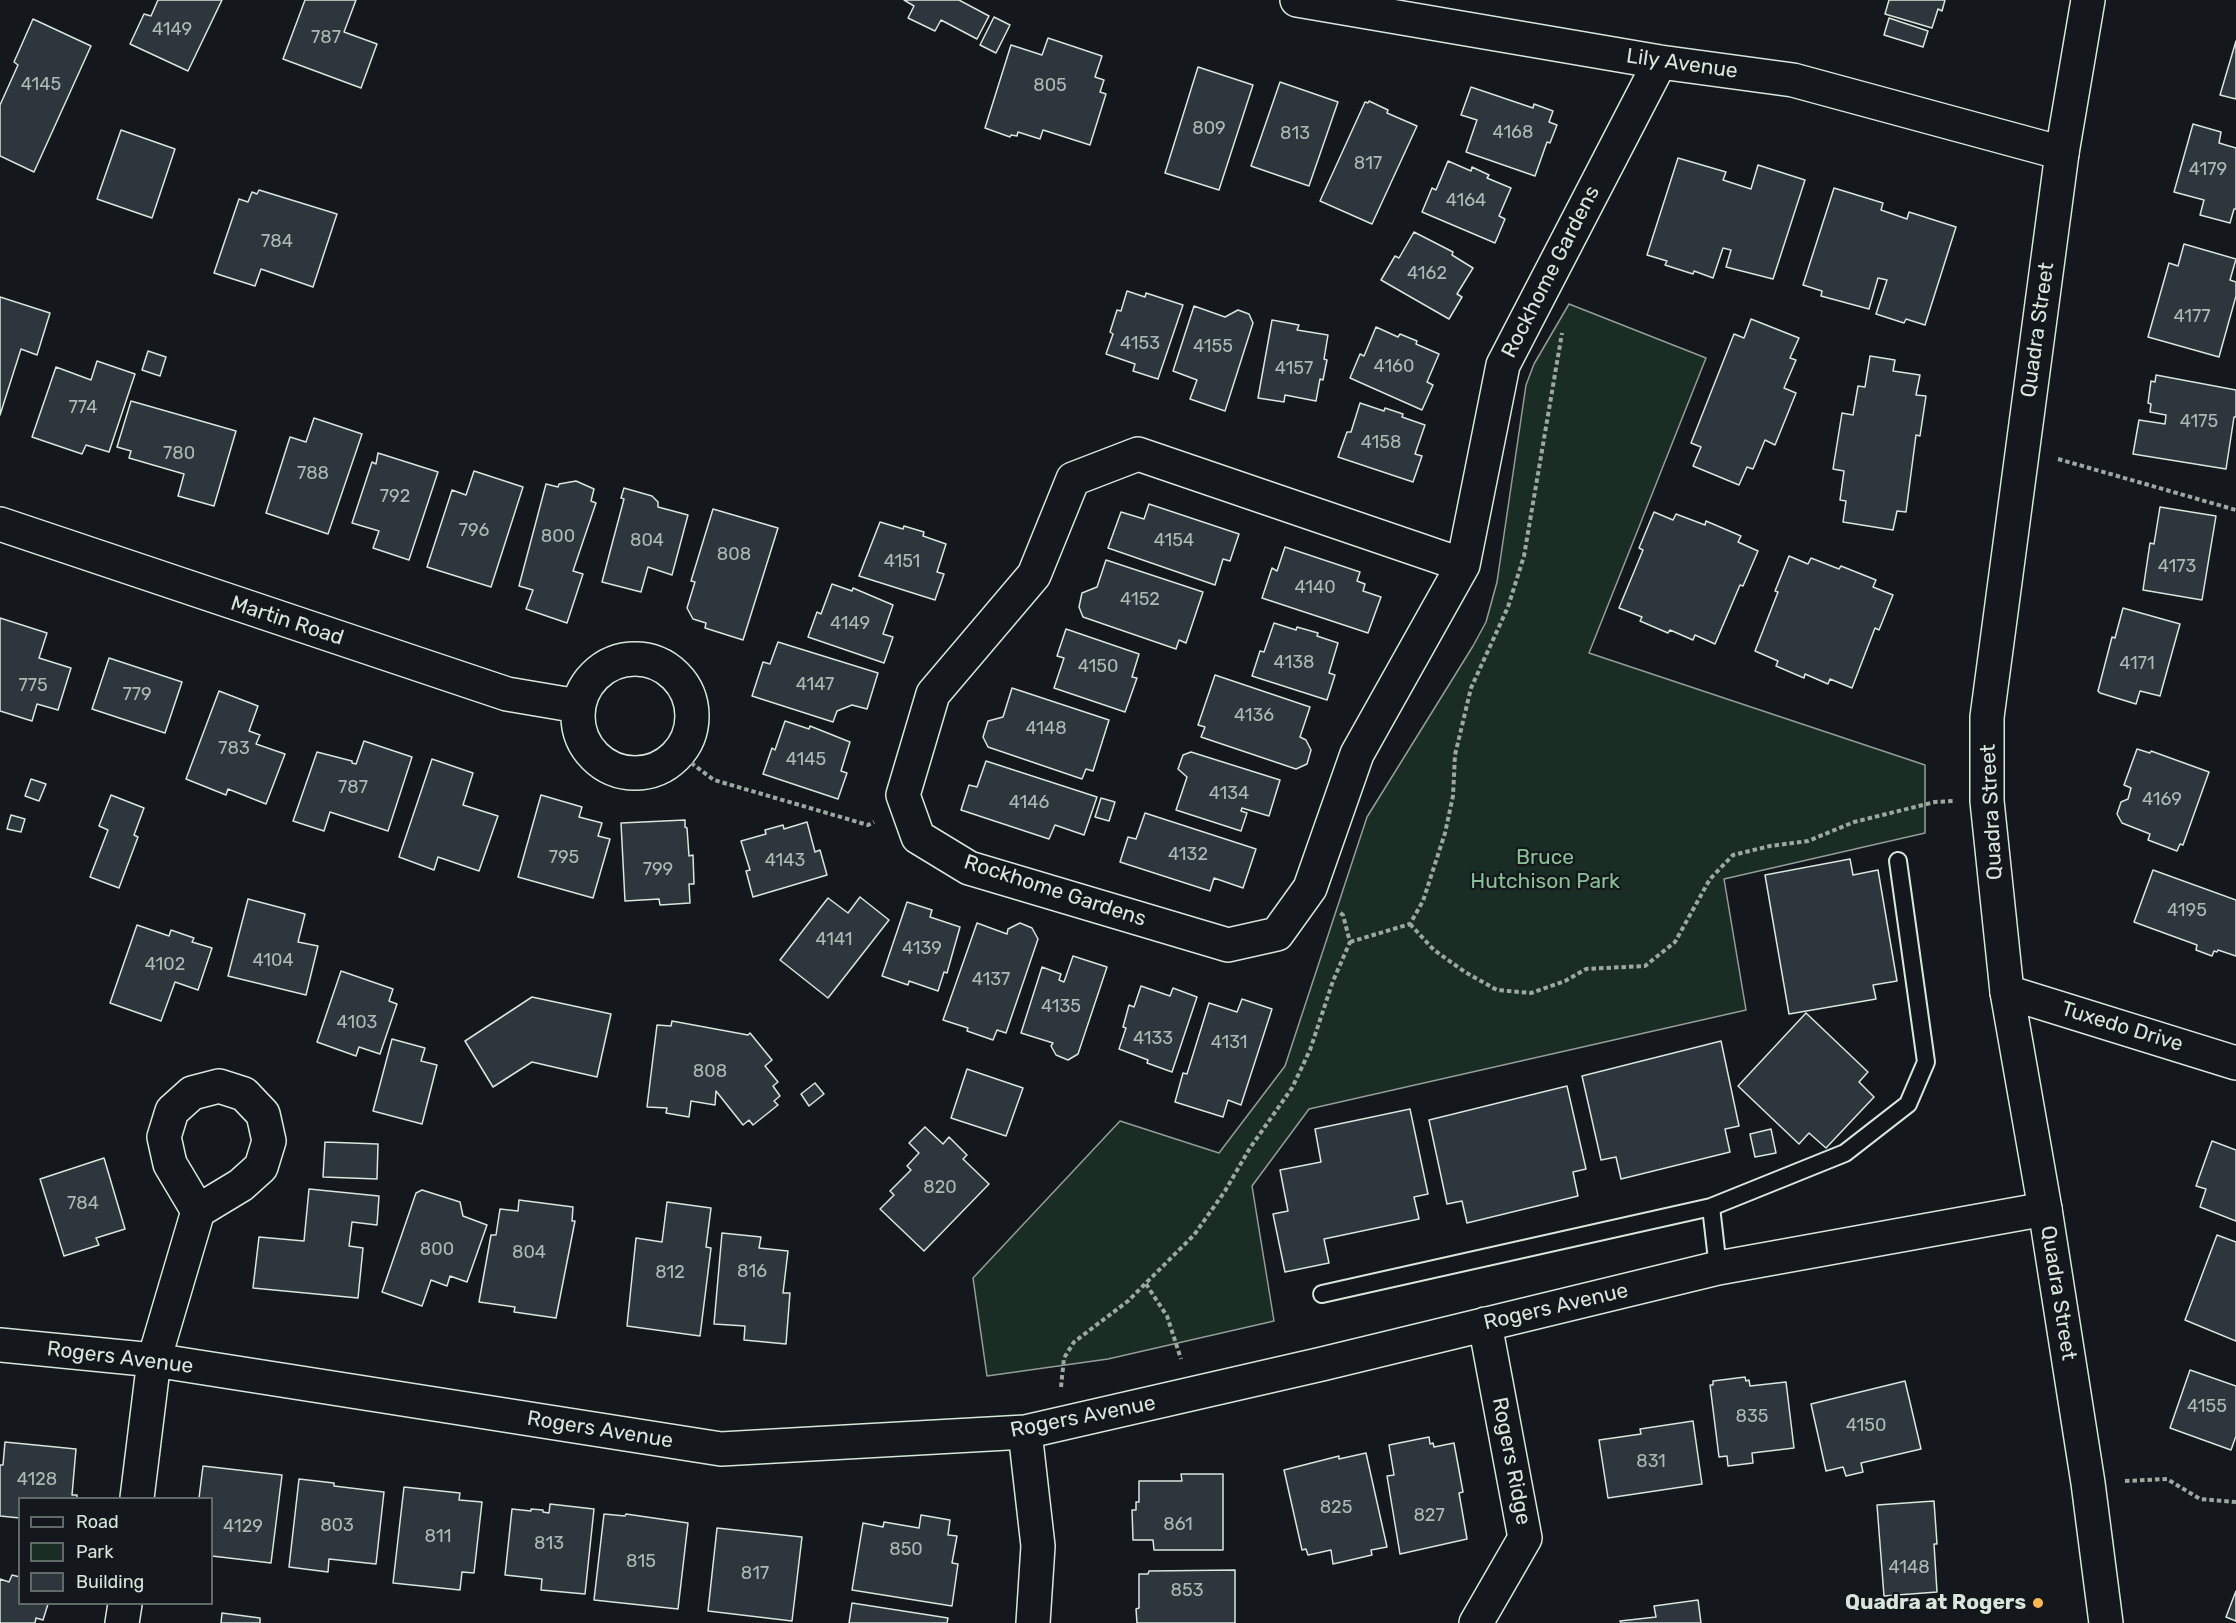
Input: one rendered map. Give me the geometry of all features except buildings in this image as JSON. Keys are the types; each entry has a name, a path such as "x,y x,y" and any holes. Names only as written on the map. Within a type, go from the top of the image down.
{"street":[{"name":"Lily Avenue","path":"1297,0 1660,62 1793,80 2062,153"},
{"name":"Quadra Street","path":"2088,0 2062,153 1988,717 1987,801 2007,992 2045,1209 2088,1483 2106,1623"},
{"name":"Rockhome Gardens","path":"1463,565 1138,454 1073,479 1034,575 933,694 903,795 918,837 969,868 1228,945 1277,934 1310,888 1357,754 1463,565 1503,364 1660,62"},
{"name":"Martin Road","path":"0,524 507,694 578,706"},
{"path":"634,659 660,664 681,681 692,705 691,731 679,754 658,769 634,774 610,768 591,753 579,731 578,706 589,682 609,665 634,659"},
{"name":"Tuxedo Drive","path":"2007,992 2236,1063"},
{"name":"Rogers Avenue","path":"0,1345 154,1360 721,1449 1025,1432 1718,1268 2045,1209"},
{"path":"137,1497 154,1360 198,1211"},
{"name":"Rogers Ridge","path":"1476,1623 1525,1538 1485,1323"},
{"path":"1025,1432 1038,1546 1033,1623"},
{"path":"122,1623 125,1605"}],"lane":[{"path":"1322,1294 1711,1207 1845,1153 1908,1104 1926,1062 1898,861"},
{"path":"1711,1207 1718,1268"}],"path":[{"path":"1350,942 1410,924 1423,901 1445,833 1453,796 1455,754 1471,688 1508,607 1524,556 1544,430 1564,327 1560,312 1540,294"},
{"path":"2022,455 2067,461 2236,510"},
{"path":"679,754 714,780 868,825 905,803"},
{"path":"1410,924 1434,950 1489,986 1497,990 1531,993 1565,981 1586,969 1645,966 1676,942 1710,879 1733,855 1808,840 1854,822 1935,802 1987,801"},
{"path":"1064,1423 1061,1387 1064,1358 1074,1342 1128,1301 1194,1235 1292,1088 1310,1050 1333,981 1350,942 1343,915 1310,888"},
{"path":"1146,1284 1167,1316 1179,1355 1196,1393"},
{"path":"2088,1483 2167,1479 2200,1499 2236,1502"}],"green space":[{"name":"Bruce Hutchison Park","path":"1569,304 1706,358 1589,653 1925,765 1925,833 1724,879 1746,1010 1309,1109 1252,1186 1274,1321 1108,1359 987,1376 973,1278 1120,1121 1219,1153 1285,1066 1367,817 1486,622 1497,582 1526,385 1534,364"}],"place":[{"name":"Quadra at Rogers","path":"2038,1603"}]}
